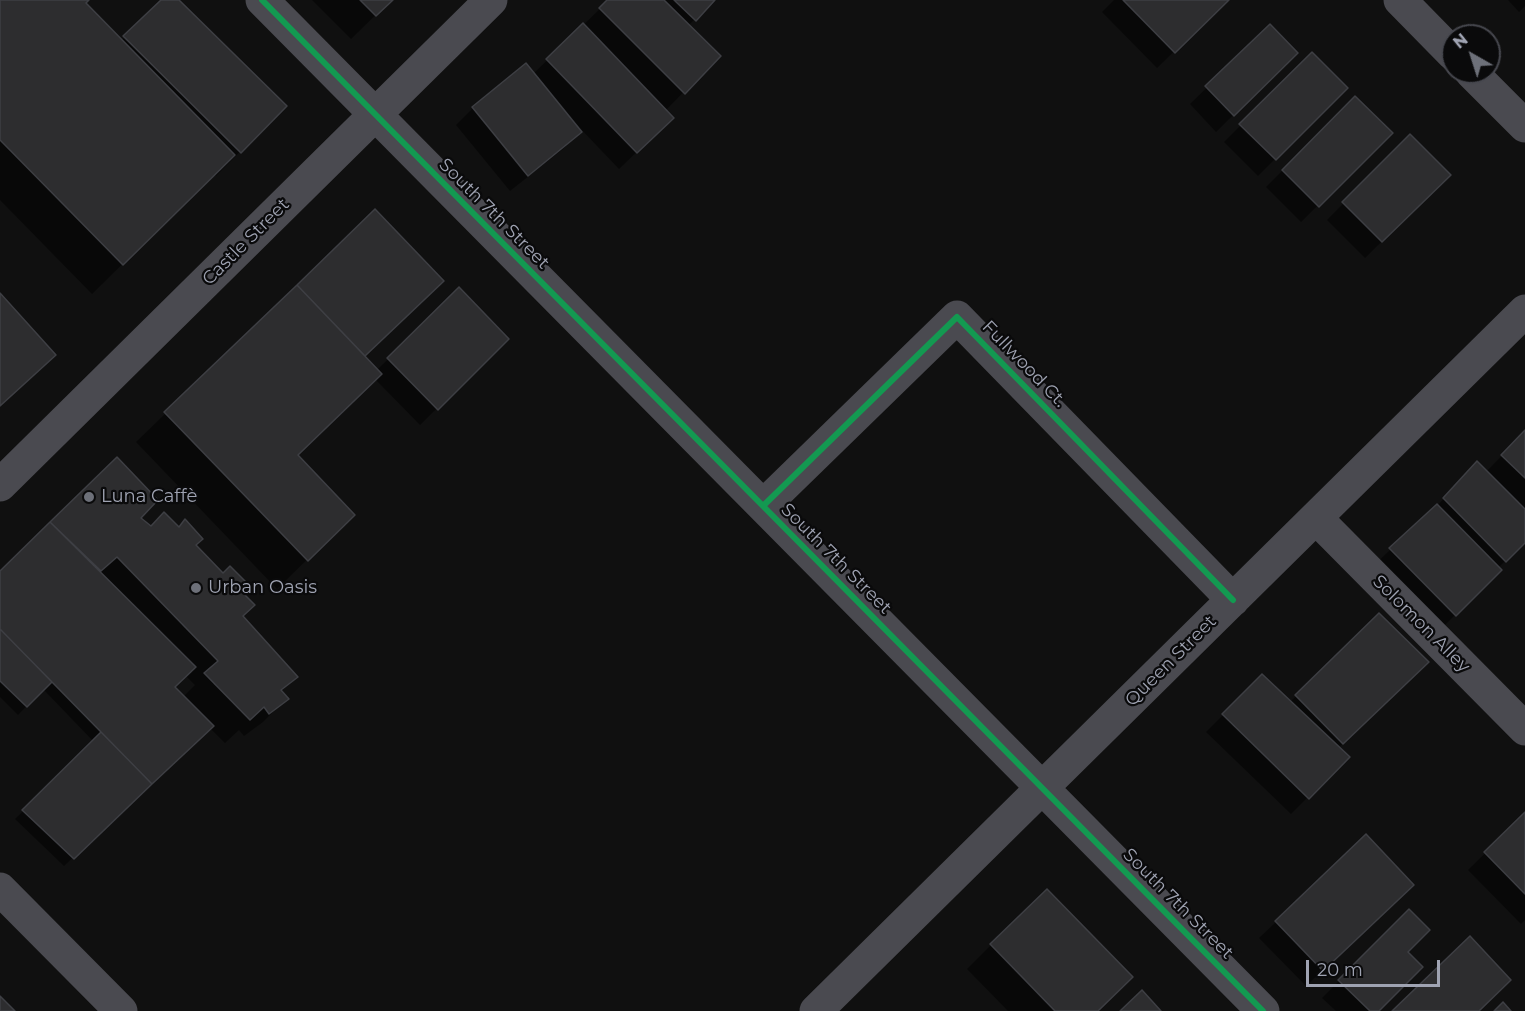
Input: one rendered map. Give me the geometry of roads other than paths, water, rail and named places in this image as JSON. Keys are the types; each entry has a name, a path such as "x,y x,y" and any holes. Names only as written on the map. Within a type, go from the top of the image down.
{"street":[{"name":"South 7th Street","path":"262,0 1263,1011"},
{"name":"Castle Street","path":"0,485 491,0"},
{"path":"1400,0 1441,42"},
{"path":"1483,84 1525,126"},
{"name":"Queen Street","path":"816,1011 1317,519 1525,311"},
{"name":"Fullwood Ct.","path":"763,506 957,317 1233,600"},
{"name":"Solomon Alley","path":"1317,519 1525,729"},
{"path":"0,889 121,1011"}],"place":[{"name":"Luna Caffè","path":"89,497"},
{"name":"Urban Oasis","path":"196,588"}]}
